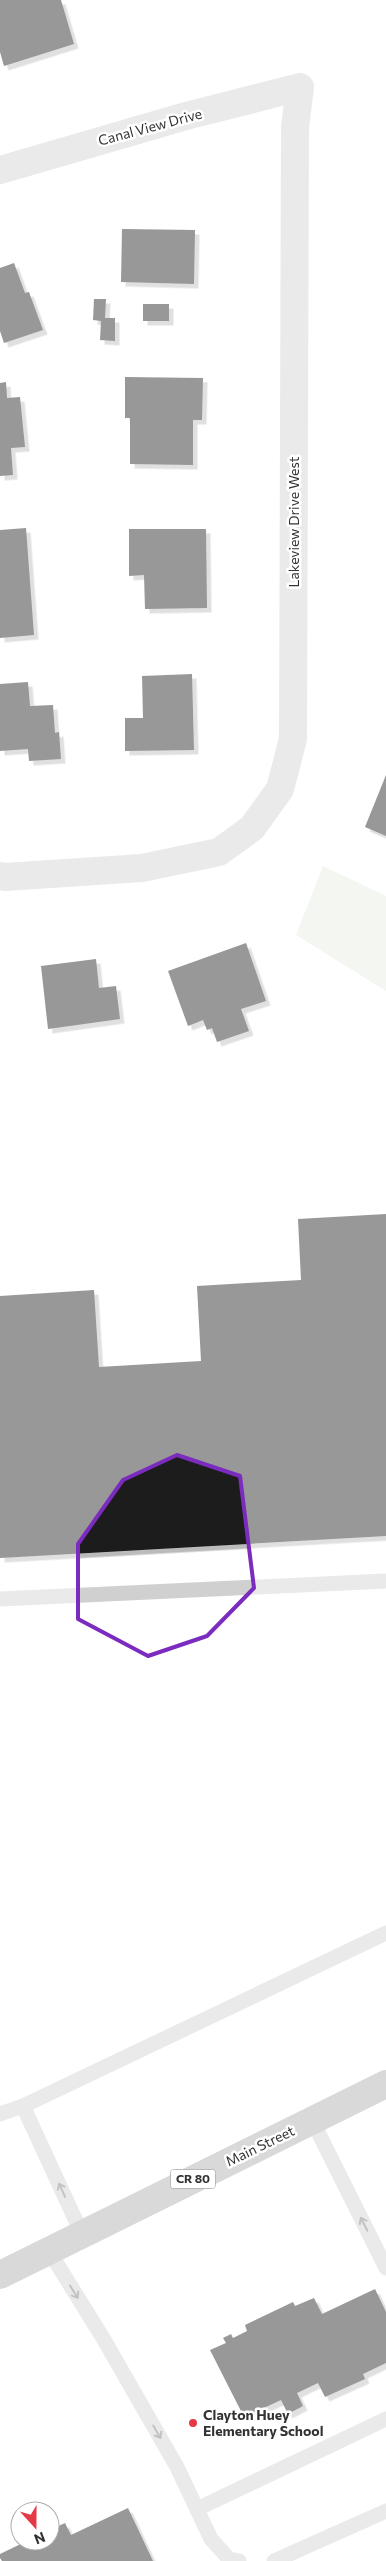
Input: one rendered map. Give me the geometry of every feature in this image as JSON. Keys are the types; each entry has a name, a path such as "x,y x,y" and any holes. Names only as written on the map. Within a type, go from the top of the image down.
{"main road":[{"name":"Main Street","path":"0,2275 386,2084"}],"street":[{"name":"Canal View Drive","path":"0,170 186,116 300,87"},
{"name":"Lakeview Drive West","path":"0,876 142,868 219,852 252,828 280,789 293,738 295,127 300,87"}],"lane":[{"path":"0,1599 386,1581"},
{"path":"0,2114 23,2106 386,1933"},
{"path":"23,2106 82,2234"},
{"path":"312,2120 386,2268"},
{"path":"49,2251 157,2433 211,2539 229,2559 239,2561"},
{"path":"197,2509 386,2419"},
{"path":"274,2561 386,2511"}],"highlighted area":[{"path":"177,1455 240,1476 254,1588 207,1636 148,1656 78,1619 78,1544 123,1480"}],"shaded area":[{"path":"323,866 386,896 386,991 296,935"}],"building":[{"path":"0,0 61,0 74,44 4,66 0,52"},
{"path":"122,229 195,230 194,284 121,282"},
{"path":"14,263 25,293 29,292 43,330 4,343 0,331 0,268"},
{"path":"94,299 106,299 105,318 115,318 115,341 100,340 101,321 93,320"},
{"path":"143,304 169,304 169,321 143,321"},
{"path":"125,377 203,378 202,420 193,420 193,465 130,464 130,418 125,418"},
{"path":"6,382 7,398 20,397 25,447 11,448 13,475 0,476 0,383"},
{"path":"26,528 34,635 0,638 0,530"},
{"path":"129,529 206,529 207,608 145,609 144,575 129,576"},
{"path":"192,674 194,750 125,751 125,718 143,718 142,676"},
{"path":"28,682 30,706 53,705 55,733 59,732 61,759 29,761 28,749 0,751 0,684"},
{"path":"386,775 386,836 365,827"},
{"path":"246,943 266,1001 241,1009 249,1031 217,1042 212,1028 207,1030 203,1020 188,1026 168,971"},
{"path":"96,959 99,988 116,986 120,1019 48,1029 41,966"},
{"path":"386,1214 386,1536 0,1558 0,1296 94,1290 99,1367 201,1361 197,1286 301,1280 298,1219"},
{"path":"375,2289 386,2312 386,2363 363,2374 365,2379 325,2397 318,2383 297,2393 303,2406 288,2414 281,2400 244,2417 210,2350 226,2343 223,2338 231,2334 233,2338 247,2331 245,2325 293,2302 295,2306 314,2298 322,2314"},
{"path":"128,2508 153,2561 2,2561 0,2558 0,2554 10,2549 10,2551 60,2551 60,2525 65,2523 71,2535"}],"place":[{"name":"Clayton Huey Elementary School","path":"193,2423"}]}
